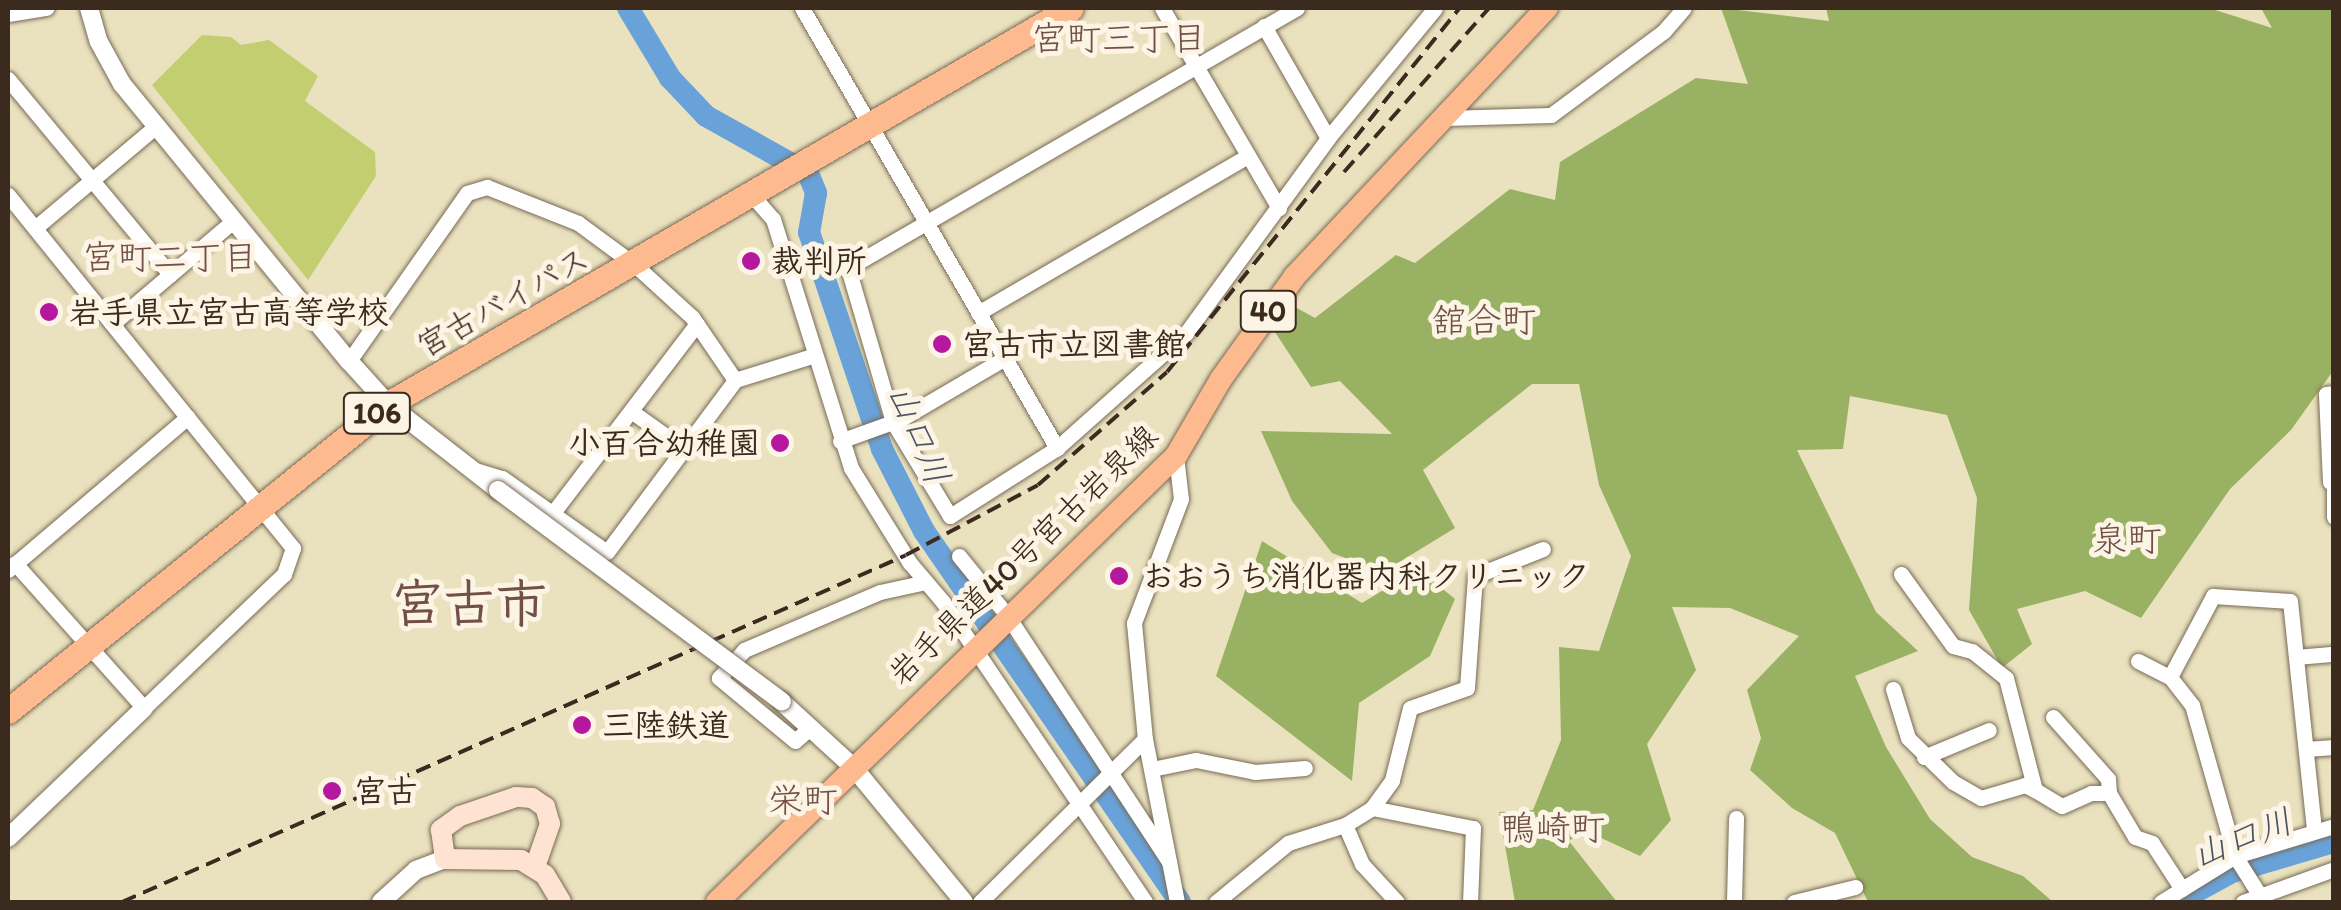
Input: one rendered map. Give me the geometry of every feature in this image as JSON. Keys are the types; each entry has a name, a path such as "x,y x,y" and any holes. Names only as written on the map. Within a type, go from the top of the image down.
{"highway":[{"name":"宮古バイパス","path":"8,711 388,404 635,265 1071,8"}],"main road":[{"name":"岩手県道40号宮古岩泉線","path":"717,902 976,644 1176,456 1221,378 1296,276 1547,8"},
{"path":"535,867 550,824 539,802 516,796 446,823 440,840 445,859 506,858 535,867 561,902"}],"street":[{"path":"8,14 47,8"},
{"path":"90,8 98,42 156,126 388,404 782,702 854,768 964,902"},
{"path":"802,8 1058,448"},
{"path":"1162,8 1280,208"},
{"path":"1296,8 848,268 886,424 950,516 1058,448 1186,334 1328,138 1436,8"},
{"path":"1444,118 1551,115 1664,30 1684,8"},
{"path":"1264,26 1328,138"},
{"path":"8,79 170,274"},
{"path":"35,228 156,126"},
{"path":"978,313 1248,156"},
{"path":"349,361 474,189 486,188 578,223 635,265 697,324 735,380"},
{"path":"751,194 773,219 812,356 848,438 926,582 976,644 1145,902"},
{"path":"8,195 294,548 293,562 8,838"},
{"path":"112,324 232,221"},
{"path":"552,514 697,324"},
{"path":"465,466 502,478 606,552 735,380 812,356"},
{"path":"848,438 886,424 1004,358"},
{"path":"2334,393 2326,394 2334,517"},
{"path":"631,411 684,449"},
{"path":"144,708 91,645 11,567 188,417"},
{"path":"1176,456 1181,499 1134,623 1145,739 1181,898"},
{"path":"1216,902 1288,843 1345,825 1372,808 1392,780 1410,708 1467,688 1475,576 1543,548"},
{"path":"959,556 1004,618 1106,778 1174,869"},
{"path":"1901,574 1953,646 1972,650 2006,678 2036,790"},
{"path":"811,728 796,741 719,678 744,650 880,592 926,582"},
{"path":"2170,677 2213,596 2290,601 2314,828"},
{"path":"2296,656 2334,654"},
{"path":"2138,660 2170,677 2192,705 2237,859 2259,895"},
{"path":"1893,688 1908,738 1924,757 1981,798 2025,785 2062,806 2091,793 2109,794"},
{"path":"2052,717 2108,779 2109,794 2135,837 2152,844 2182,889"},
{"path":"1924,757 1989,730"},
{"path":"980,902 1145,739"},
{"path":"2306,749 2334,747"},
{"path":"1152,769 1196,760 1255,772 1304,768"},
{"path":"1372,808 1473,828 1470,902"},
{"path":"1734,902 1736,818"},
{"path":"1345,825 1362,864 1397,902"},
{"path":"2160,902 2237,859 2314,828 2334,826"},
{"path":"381,902 416,870 445,859"},
{"path":"2243,902 2334,869"},
{"path":"1794,902 1855,887"}],"green space":[{"path":"1721,8 1829,21 1826,8 2209,8 2272,28 2261,8 2333,8 2333,371 2291,430 2230,489 2141,618 2085,591 2017,609 2032,644 2002,668 1969,610 1977,498 1947,415 1850,396 1843,449 1797,450 1876,612 1918,651 1855,676 1886,747 1930,819 1972,857 2023,876 2053,902 1868,902 1835,833 1792,808 1750,770 1761,738 1747,690 1799,636 1730,608 1672,607 1696,670 1647,744 1671,820 1640,856 1584,830 1569,841 1617,902 1515,902 1499,812 1533,810 1561,740 1559,647 1599,651 1631,556 1599,485 1579,384 1532,384 1423,470 1455,528 1383,572 1332,553 1292,501 1261,431 1392,434 1340,381 1311,387 1271,326 1295,307 1315,318 1396,255 1415,263 1510,189 1555,200 1560,162 1696,78 1748,84"},
{"path":"202,35 231,37 241,45 269,40 318,76 305,101 375,152 376,176 308,280 152,85"},
{"path":"1262,541 1362,603 1418,569 1455,599 1430,656 1359,703 1352,781 1216,676"}],"waterway":[{"name":"山口川","path":"628,8 670,78 706,116 808,173 816,193 809,232 882,449 924,531 1180,902"},
{"name":"山口川","path":"2177,902 2232,872 2334,842"}],"railway":[{"path":"122,902 906,555 1038,485 1167,372 1460,8"},
{"path":"1344,172 1489,8"}],"place":[{"name":"裁判所","path":"751,261"},
{"name":"岩手県立宮古高等学校","path":"49,312"},
{"name":"宮古市立図書館","path":"942,344"},
{"name":"小百合幼稚園","path":"780,443"},
{"name":"おおうち消化器内科クリニック","path":"1119,576"},
{"name":"三陸鉄道","path":"582,725"},
{"name":"宮古","path":"332,791"}],"district":[{"name":"宮町三丁目","path":"1119,38"},
{"name":"宮町二丁目","path":"170,257"},
{"name":"舘合町","path":"1484,320"},
{"name":"泉町","path":"2127,539"},
{"name":"宮古市","path":"469,604"},
{"name":"栄町","path":"803,800"},
{"name":"鴨崎町","path":"1553,828"}]}
